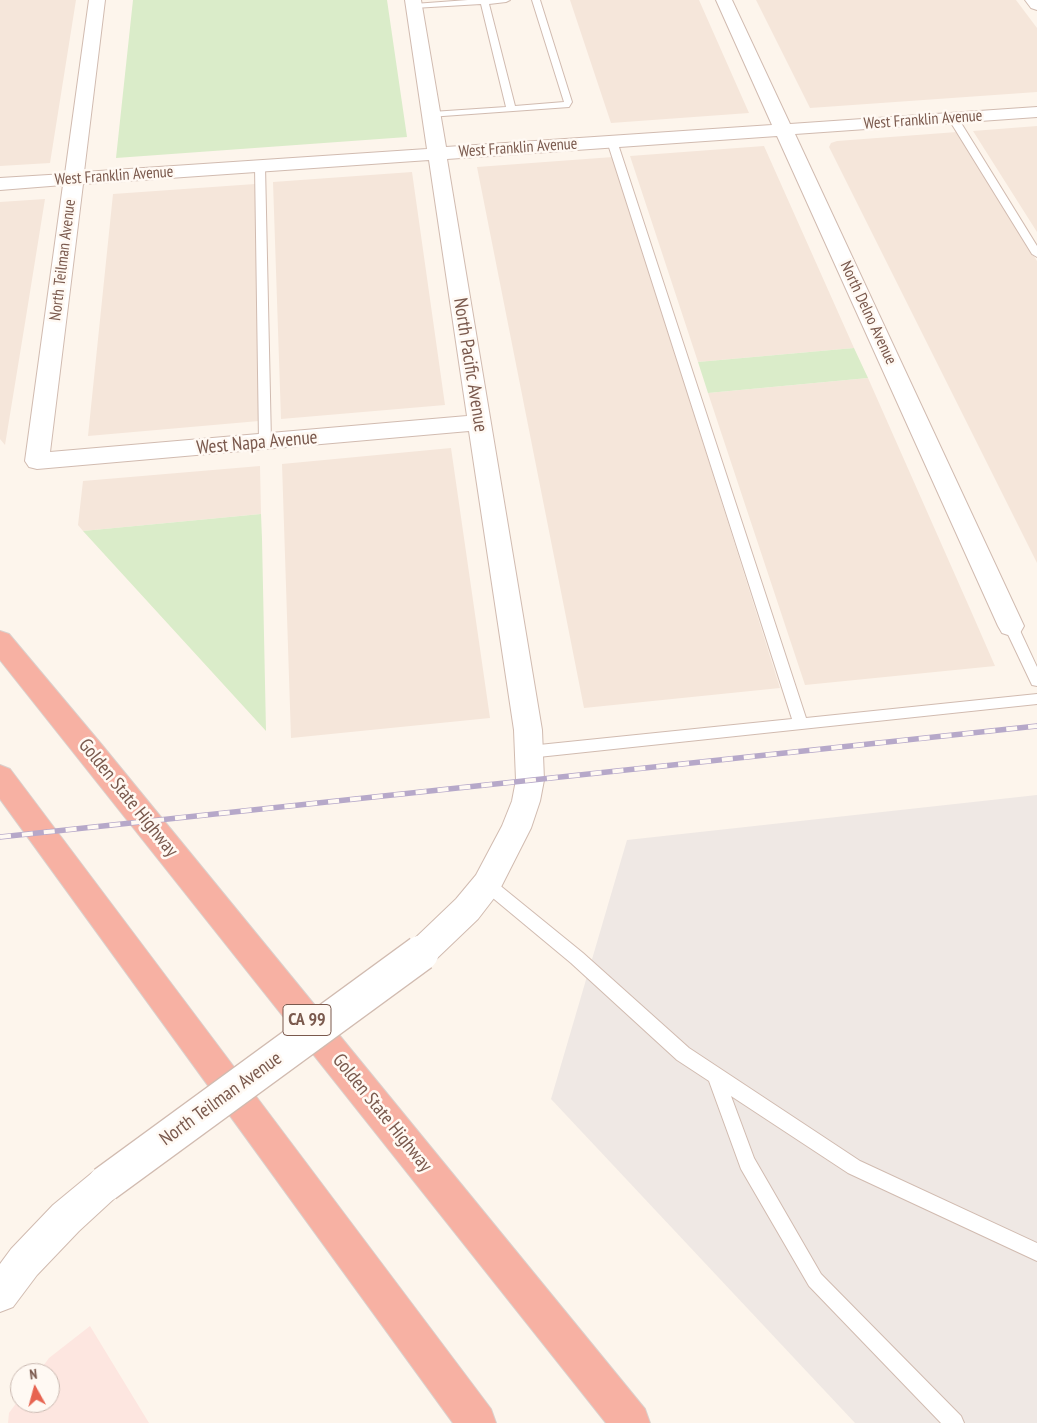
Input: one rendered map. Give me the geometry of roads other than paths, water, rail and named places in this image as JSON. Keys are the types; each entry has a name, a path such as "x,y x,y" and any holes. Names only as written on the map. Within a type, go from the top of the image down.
{"highway":[{"name":"Golden State Highway","path":"0,641 626,1416"},
{"path":"0,777 477,1423"}],"street":[{"name":"North Teilman Avenue","path":"37,461 97,0"},
{"name":"North Delno Avenue","path":"724,0 1012,626"},
{"path":"1033,0 1037,5"},
{"name":"North Pacific Avenue","path":"413,3 529,741"},
{"name":"West Franklin Avenue","path":"0,184 1037,112"},
{"name":"West Napa Avenue","path":"37,461 478,423"},
{"name":"North Teilman Avenue","path":"0,1294 24,1262 66,1218 105,1184 421,953 467,909 487,884 516,828 526,802 530,780 529,741"}],"lane":[{"path":"413,3 506,0"},
{"path":"432,115 566,105 568,102 536,0"},
{"path":"485,2 511,109"},
{"path":"953,118 1037,254"},
{"path":"612,141 801,724"},
{"path":"260,166 265,442"},
{"path":"1012,626 1037,681"},
{"path":"529,741 801,724 1037,699"},
{"path":"487,884 577,958 683,1054 854,1167 1037,1252"},
{"path":"716,1076 747,1163 815,1280 954,1423"}],"railway":[{"path":"0,837 1037,726"}]}
